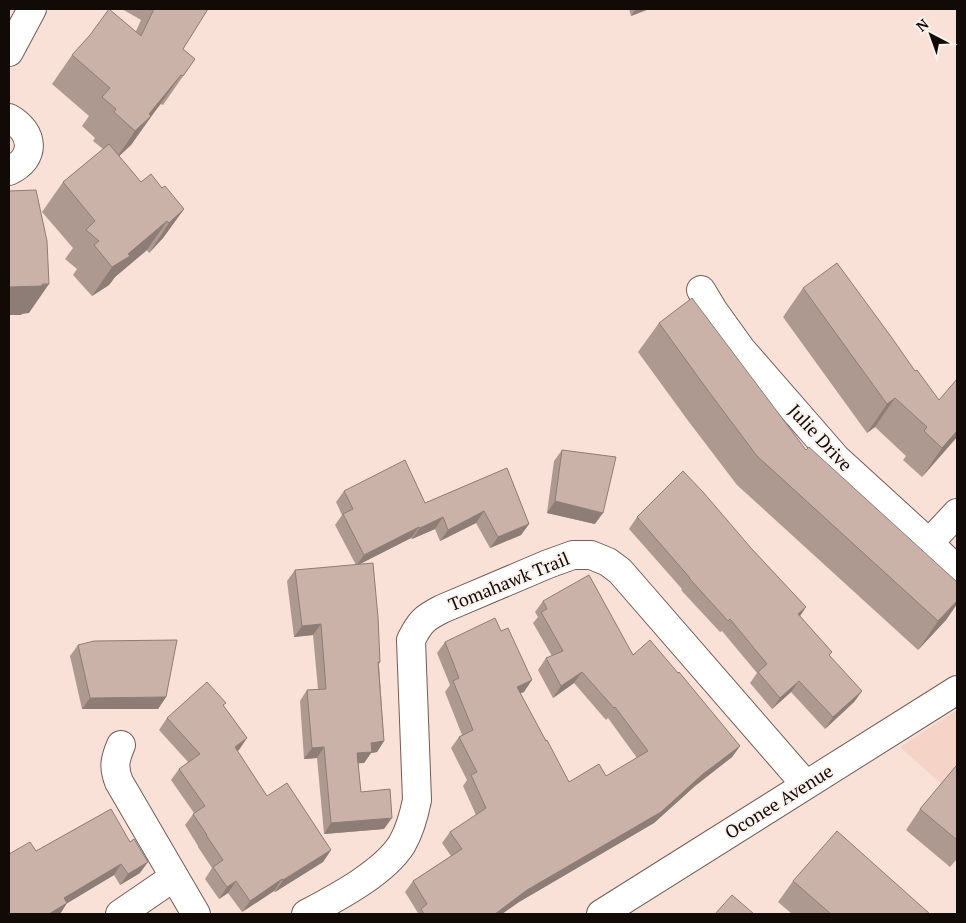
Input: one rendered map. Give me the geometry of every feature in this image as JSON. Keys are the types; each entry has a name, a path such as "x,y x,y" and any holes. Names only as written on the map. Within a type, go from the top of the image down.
{"street":[{"path":"9,52 32,9"},
{"path":"9,118 23,129 28,141 29,151 26,158 9,171"},
{"name":"Julie Drive","path":"701,290 741,349 836,458 957,570"},
{"path":"929,543 957,513"},
{"name":"Tomahawk Trail","path":"306,914 349,904 402,844 413,820 417,800 411,640 417,628 428,616 442,609 573,555 591,555 608,562 620,571 806,785"},
{"name":"Oconee Avenue","path":"601,914 957,690"},
{"path":"121,745 116,757 116,773 119,782 196,914"},
{"path":"120,914 174,877"}],"shaded area":[{"path":"957,710 957,798 900,747"}],"building":[{"path":"109,9 141,36 154,9 208,9 183,49 195,59 183,76 181,75 149,114 151,116 135,131 114,112 116,109 102,97 110,88 72,55"},
{"path":"109,144 141,182 151,174 162,188 165,186 184,209 169,223 167,221 128,254 130,256 112,267 94,245 99,241 86,230 95,221 63,182"},
{"path":"36,190 47,241 49,284 9,287 9,191"},
{"path":"837,263 915,371 917,370 939,400 957,379 957,431 942,448 924,431 927,427 895,398 887,404 803,288"},
{"path":"692,298 806,450 809,447 957,582 957,601 938,621 757,456 659,323"},
{"path":"562,450 616,457 603,513 555,501"},
{"path":"405,460 425,503 507,468 529,524 498,537 484,511 448,530 443,517 364,555 343,514 353,509 344,491"},
{"path":"683,471 806,607 798,614 832,652 829,655 862,691 833,717 799,681 780,698 758,672 767,664 730,619 728,621 637,517"},
{"path":"373,563 378,617 380,662 378,662 384,741 371,743 372,752 357,753 361,792 390,789 392,818 331,823 324,747 312,748 307,690 326,689 321,624 302,626 295,570"},
{"path":"589,575 633,655 650,640 740,746 703,774 661,812 527,890 495,914 424,914 421,909 427,904 413,881 462,849 450,832 486,808 471,775 477,772 459,737 473,730 453,681 459,678 445,642 495,618 501,631 508,628 532,680 517,687 569,782 599,764 606,776 648,751 615,707 582,672 561,686 546,658 563,651 541,612 547,609 543,601"},
{"path":"177,640 166,697 90,698 78,645 94,641"},
{"path":"207,682 226,703 223,705 247,738 235,747 267,796 287,783 331,850 282,879 250,901 236,881 227,887 213,867 223,860 193,814 205,806 179,769 200,754 167,718"},
{"path":"957,767 957,840 920,809"},
{"path":"111,809 130,842 134,839 148,862 128,874 121,864 64,898 67,903 49,914 9,914 9,854 30,842 36,851"},
{"path":"837,831 930,914 831,914 793,881"},
{"path":"732,895 754,914 715,914"}]}
